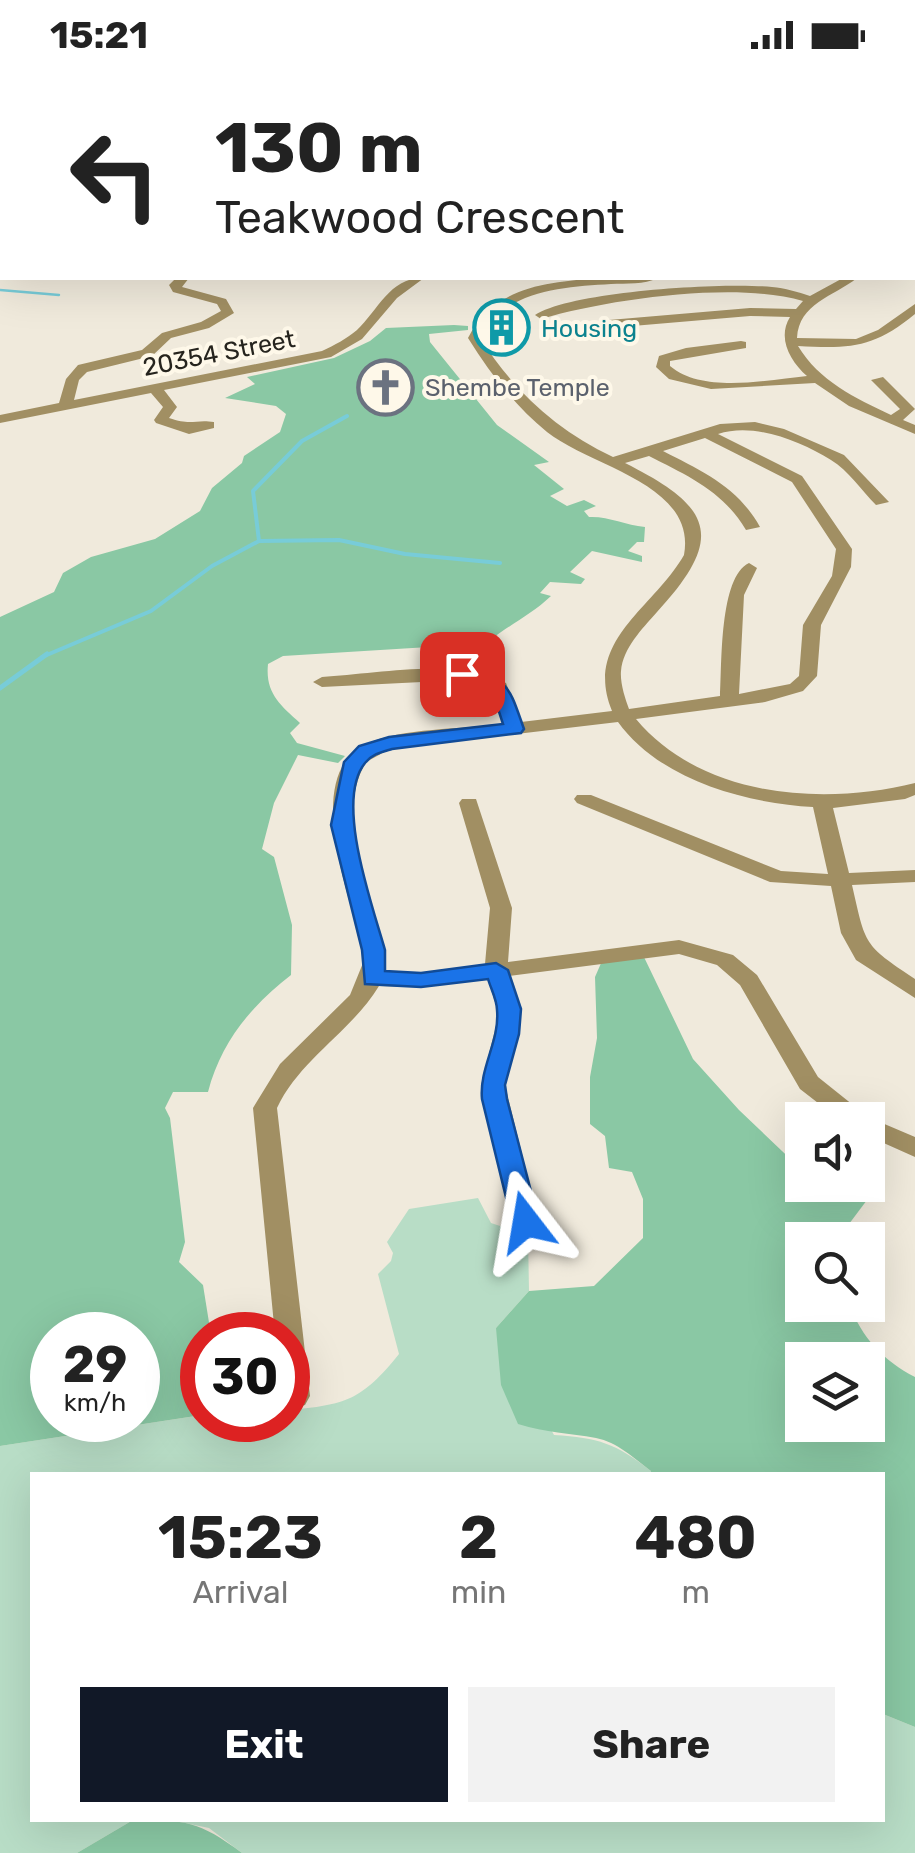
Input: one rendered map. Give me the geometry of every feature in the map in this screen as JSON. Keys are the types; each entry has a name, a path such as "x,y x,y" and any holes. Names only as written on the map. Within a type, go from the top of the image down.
{"street":[{"path":"66,404 73,379 83,368 105,366 147,353 153,342 165,334 204,325 228,312 222,302 178,289 175,284 180,280"},
{"name":"20354 Street","path":"0,419 282,365 338,349 366,332 397,288 414,280"},
{"path":"626,280 564,285 517,297 482,318 474,338 548,426 674,500 688,514 695,543 690,564 619,650 612,668 622,717 652,746 712,779 765,796 822,802 876,799 915,789"},
{"path":"844,280 808,299 796,313 789,330 790,342 799,361 844,399 915,430"},
{"path":"542,315 576,304 740,290 780,292 808,299"},
{"path":"790,342 852,344 875,340 915,308"},
{"path":"609,324 750,312 796,313"},
{"path":"741,345 678,353 662,363 668,375 694,383 816,378"},
{"path":"878,380 908,410 892,421"},
{"path":"156,390 170,407 161,420 189,430 209,425"},
{"path":"610,464 706,433 743,426 779,432 839,458 881,502"},
{"path":"286,1312 265,1108 278,1080 352,1006 373,978 374,950 342,825 354,762 366,750 389,743 622,717 792,689 808,678 809,629 846,558 844,548 797,479 706,433"},
{"path":"651,451 726,492 744,510 752,527"},
{"path":"729,700 736,595 748,568"},
{"path":"322,682 462,674 484,678 500,687 514,729"},
{"path":"584,800 777,877 839,881 915,876"},
{"path":"822,802 852,933 864,955 915,990"},
{"path":"469,803 500,900 496,970 509,1009 507,1034 493,1085 494,1099 526,1222"},
{"path":"373,978 421,980 650,948 679,947 714,955 737,968 748,980 809,1083 834,1102"},
{"path":"885,1134 915,1148"}],"green space":[{"path":"468,326 468,330 429,334 430,342 497,425 549,462 534,465 564,489 550,496 567,506 584,500 596,506 584,511 589,517 645,527 644,542 637,542 628,551 642,556 642,562 592,551 570,572 585,579 581,584 550,582 540,593 551,596 475,654 445,646 283,656 268,664 272,691 300,723 290,733 297,743 345,756 338,763 298,755 274,803 262,849 274,857 292,925 291,975 239,1026 221,1057 208,1092 173,1092 165,1108 170,1118 185,1242 179,1262 203,1285 207,1312 180,1312 180,1418 160,1421 160,1312 30,1312 30,1441 0,1446 0,617 54,592 63,573 91,557 155,539 200,511 212,488 242,463 244,456 280,432 286,414 276,406 225,398 255,384 247,377 334,358 370,341 386,328"},
{"path":"643,955 693,1059 785,1154 785,1202 866,1202 850,1222 785,1222 785,1322 858,1322 871,1342 785,1342 785,1442 885,1442 885,1356 915,1377 915,1727 885,1715 885,1472 651,1472 604,1440 518,1424 501,1385 496,1328 529,1291 594,1286 643,1238 643,1199 632,1172 609,1168 605,1136 590,1124 590,1077 597,1038 595,977 602,961"},
{"path":"478,1198 491,1223 528,1235 529,1291 496,1328 554,1435 606,1444 651,1472 30,1472 30,1822 130,1822 77,1853 0,1853 0,1446 30,1441 160,1442 160,1421 180,1418 180,1442 310,1442 310,1408 339,1402 363,1391 399,1354 378,1274 391,1261 393,1253 387,1242 409,1209"},
{"path":"885,1715 915,1727 915,1853 242,1853 209,1828 180,1822 885,1822"},
{"path":"130,1822 174,1822 203,1828 242,1853 77,1853"}],"waterway":[{"path":"0,290 59,295"},
{"path":"44,656 151,611 212,566 259,541 253,491 302,441 347,416"},
{"path":"260,541 339,540 405,554 500,563"},
{"path":"0,688 44,656"}],"place":[{"name":"Housing","path":"502,328"},
{"name":"Shembe Temple","path":"386,387"}],"route":[{"path":"462,674 484,678 500,687 514,729 389,743 366,750 349,774 342,825 374,950 373,978 421,980 496,970 509,1009 509,1022 496,1069 494,1099 526,1222"}]}
